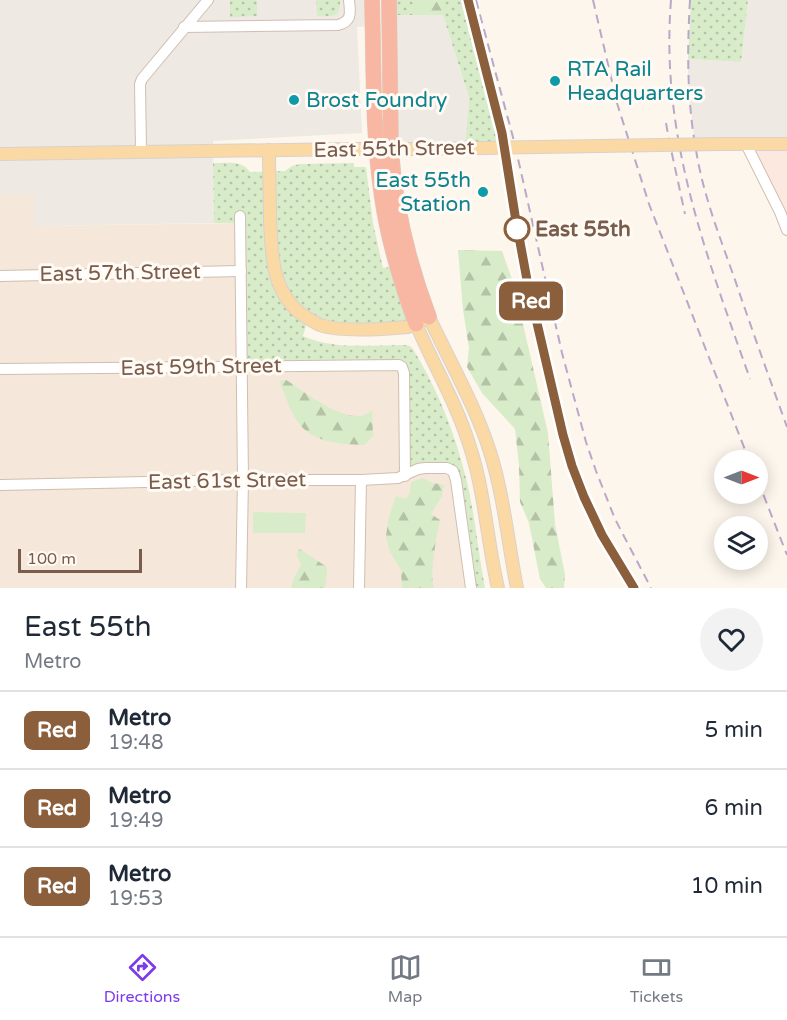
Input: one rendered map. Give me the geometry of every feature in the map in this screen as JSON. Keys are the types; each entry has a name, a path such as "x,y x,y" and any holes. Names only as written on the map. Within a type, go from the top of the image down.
{"highway":[{"path":"372,0 380,185 391,244 406,295 423,321"},
{"path":"389,0 391,150 404,233 419,289 423,321"}],"main road":[{"name":"East 55th Street","path":"0,154 787,144"},
{"path":"269,150 273,263 280,289 288,301 308,318 333,328 403,327 423,321"},
{"path":"423,321 470,446 481,491 498,588"},
{"path":"423,321 473,408 489,449 501,494 517,588"}],"street":[{"path":"141,152 140,84 142,79 208,0"},
{"path":"184,27 338,25 348,20 349,0"},
{"path":"746,144 787,230"},
{"path":"240,216 243,480 241,588"},
{"name":"East 57th Street","path":"0,276 241,271"},
{"name":"East 59th Street","path":"0,369 399,365 404,373 405,476"},
{"name":"East 61st Street","path":"0,485 361,480 398,478 421,468 451,469 456,480 471,588"},
{"path":"359,588 361,480"}],"shaded area":[{"path":"0,0 202,0 176,31 208,0 372,0 373,26 357,27 362,133 213,141 214,223 35,226 34,195 0,195"},
{"path":"748,0 787,0 787,144 695,144 688,84 688,59 741,62"},
{"path":"389,15 443,15 469,99 465,148 391,150"},
{"path":"746,144 787,144 787,230"},
{"path":"0,195 35,195 35,226 241,223 241,366 399,365 451,469 471,588 0,588"}],"green space":[{"path":"230,0 257,0 257,16 230,17"},
{"path":"316,0 340,0 339,11 334,15 317,16"},
{"path":"389,0 468,0 496,105 504,147 465,148 469,98 443,15 389,15"},
{"path":"415,0 443,0 443,15 416,15"},
{"path":"691,0 748,0 741,62 688,59"},
{"path":"213,163 239,164 250,172 285,171 300,164 354,163 354,167 366,167 373,223 383,268 397,266 416,324 352,329 308,318 303,336 340,345 404,345 413,349 437,395 462,461 472,505 485,588 471,588 451,469 405,476 403,369 241,366 240,223 214,223"},
{"path":"458,250 502,251 514,285 548,433 555,524 565,575 564,588 546,588 540,579 529,523 520,502 515,429 482,393 467,367 469,348"},
{"path":"286,380 341,413 353,416 363,415 372,410 373,436 364,445 336,443 310,434 297,421 290,408 280,381"},
{"path":"423,478 444,485 442,496 431,514 440,520 433,565 434,588 402,588 401,570 390,552 386,537 388,520 396,496 406,499 410,492 411,482"},
{"path":"253,512 306,513 305,533 253,533"},
{"path":"298,548 327,567 325,588 291,588 301,565 297,556"}],"railway":[{"path":"476,0 514,141 562,353 586,442 615,519 651,588"},
{"path":"593,0 617,103 649,204 745,450"},
{"path":"671,0 669,50 680,147 703,240 750,379"},
{"path":"690,0 689,94 699,166 717,230 787,427"},
{"path":"497,111 523,262 568,455 588,509 634,588"},
{"path":"666,123 685,214"},
{"path":"767,504 787,555"}],"metro line":[{"name":"Red","path":"468,0 502,133 527,280 563,435 584,497 602,535 634,588"}],"place":[{"name":"RTA Rail Headquarters","path":"555,81"},
{"name":"Brost Foundry","path":"294,100"},
{"name":"East 55th Station","path":"483,192"},
{"name":"East 55th","path":"517,229"}]}
